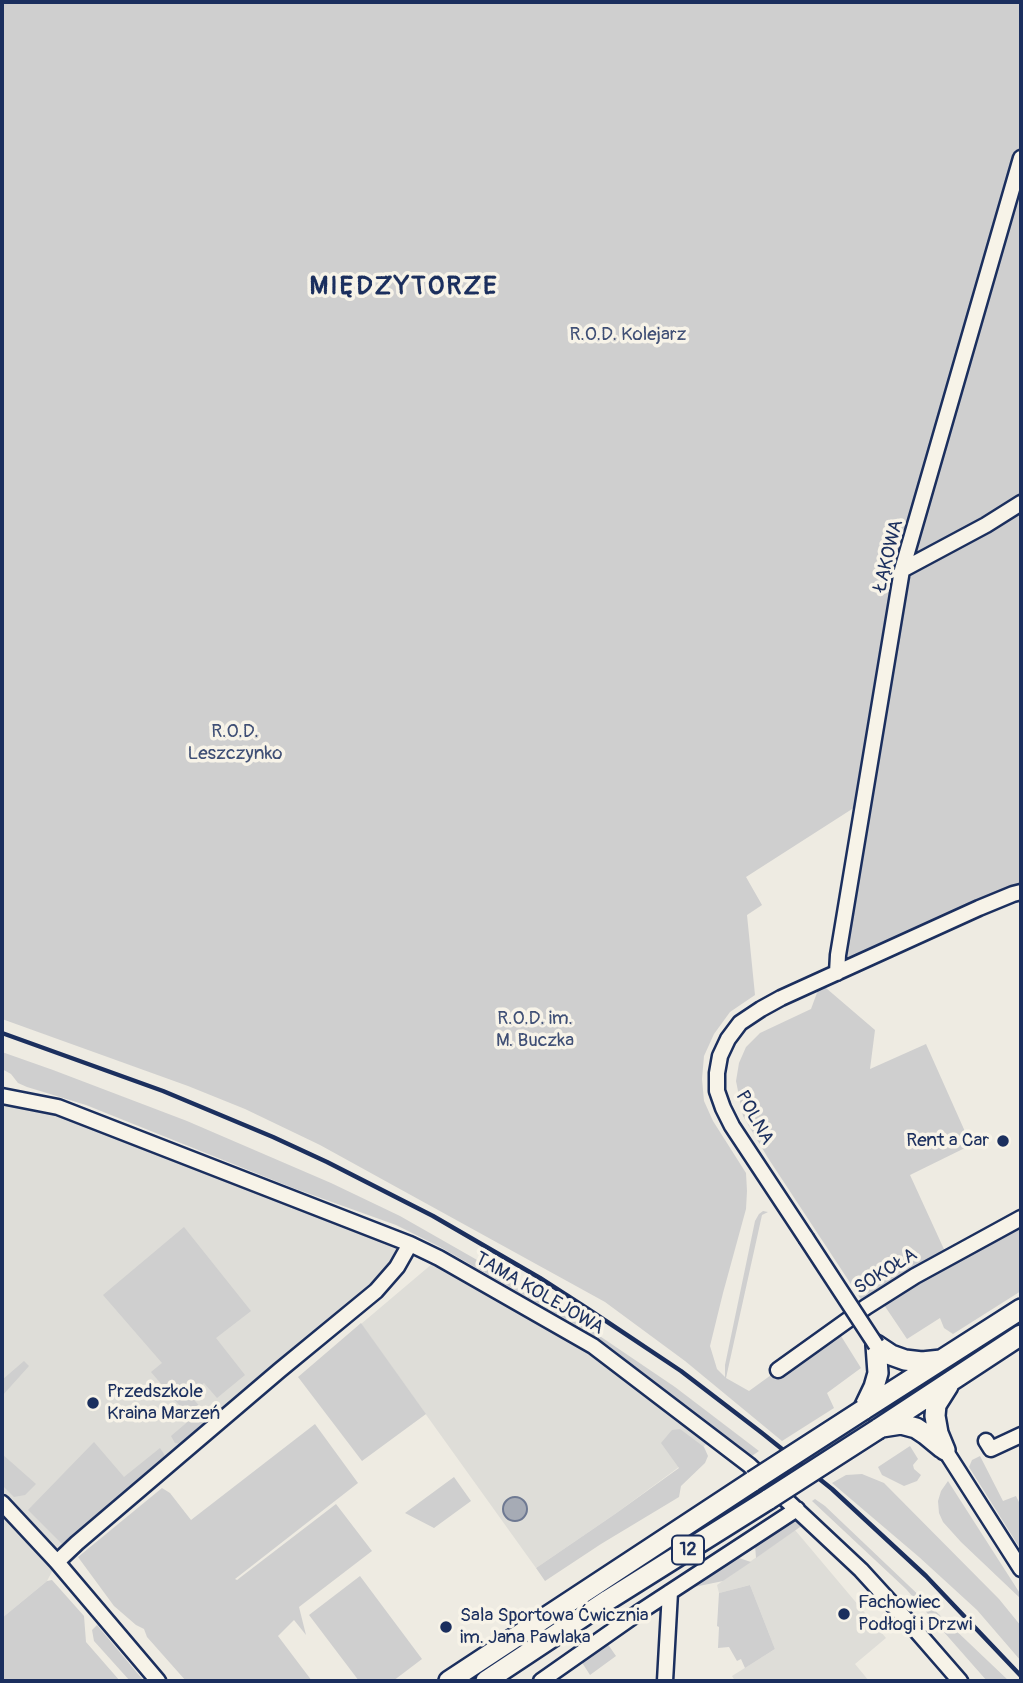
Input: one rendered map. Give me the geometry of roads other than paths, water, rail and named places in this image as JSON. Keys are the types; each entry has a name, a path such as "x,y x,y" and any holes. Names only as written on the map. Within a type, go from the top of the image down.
{"main road":[{"name":"12","path":"449,1681 1021,1308"},
{"name":"12","path":"486,1681 1021,1335"},
{"path":"876,1345 905,1360 941,1360"},
{"path":"863,1410 878,1373 876,1345"},
{"path":"945,1450 938,1433 936,1405 953,1379"},
{"path":"878,1429 888,1425 908,1426 925,1434 945,1450"}],"street":[{"name":"ŁĄKOWA","path":"837,973 902,570 1021,158"},
{"path":"902,570 1021,503"},
{"name":"POLNA","path":"876,1345 732,1126 717,1091 720,1056 740,1023 761,1009 979,908 1021,892"},
{"name":"TAMA KOLEJOWA","path":"2,1096 58,1107 410,1244 593,1346 749,1465 861,1570 960,1681"},
{"name":"SOKOŁA","path":"778,1370 866,1307 915,1276 1021,1219"},
{"path":"57,1562 376,1291 397,1267 410,1244"},
{"path":"986,1441 989,1448 994,1448 1021,1435"},
{"path":"945,1450 1021,1569"},
{"path":"2,1503 57,1562 158,1681"},
{"path":"541,1681 797,1509"},
{"path":"665,1681 670,1592"}],"railway":[{"path":"2,1033 163,1091 273,1137 433,1216 540,1278 681,1371 832,1489 926,1576 1021,1676"}],"place":[{"name":"Rent a Car","path":"1003,1141"},
{"name":"Przedszkole Kraina Marzeń","path":"93,1403"},
{"name":"Fachowiec Podłogi i Drzwi","path":"844,1614"},
{"name":"Sala Sportowa Ćwicznia im. Jana Pawlaka","path":"446,1627"}],"district":[{"name":"MIĘDZYTORZE","path":"404,287"}],"park label":[{"name":"R.O.D. Kolejarz","path":"628,335"},
{"name":"R.O.D. Leszczynko","path":"235,743"},
{"name":"R.O.D. im. M. Buczka","path":"535,1030"}]}
